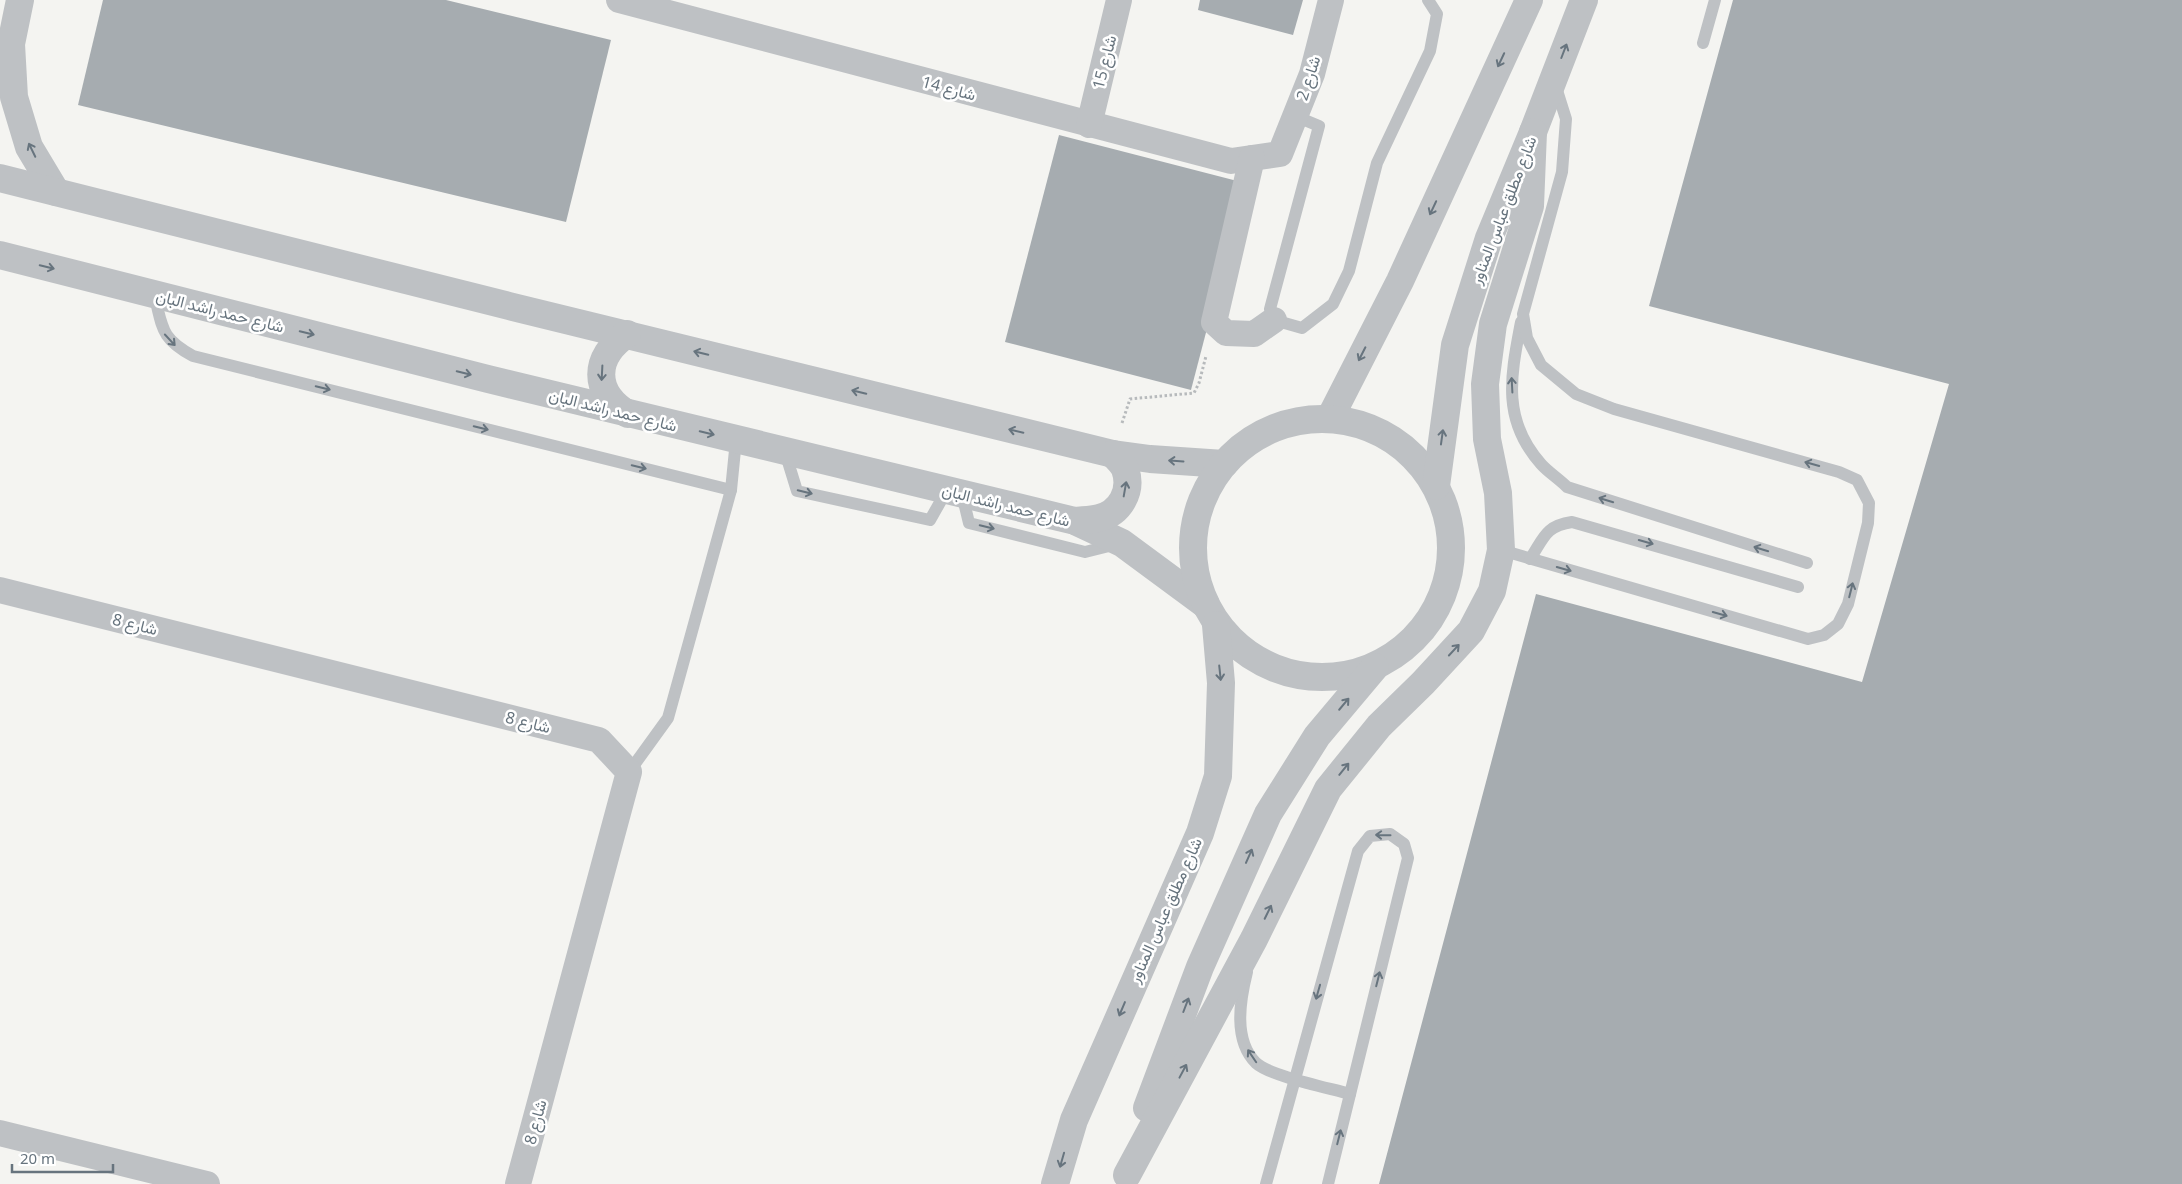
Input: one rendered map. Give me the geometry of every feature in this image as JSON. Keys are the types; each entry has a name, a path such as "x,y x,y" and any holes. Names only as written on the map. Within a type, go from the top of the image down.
{"street":[{"path":"0,3 10,0"},
{"path":"20,0 11,44 14,97 30,147 56,192"},
{"name":"شارع 14","path":"619,0 1088,125 1231,161 1280,154"},
{"name":"شارع 15","path":"1088,125 1120,0"},
{"name":"شارع 2","path":"1280,154 1312,74 1331,0"},
{"path":"1330,418 1400,281 1529,0"},
{"name":"شارع مطلق عباس المناور","path":"1436,486 1455,345 1489,238 1533,132 1584,0"},
{"path":"1126,1180 1254,939 1328,789 1379,726 1471,632 1492,591 1501,550 1498,493 1488,439 1485,384 1493,324 1530,206 1533,132"},
{"path":"1252,158 1214,322 1226,333 1254,334 1274,320"},
{"path":"0,178 509,306 1113,454 1150,459 1224,464"},
{"name":"شارع حمد راشد البان","path":"0,255 628,414 1075,521 1122,543 1211,615 1247,656 1287,674 1332,678 1375,667"},
{"path":"627,334 615,342 606,354 601,367 601,382 606,396 628,414"},
{"path":"1126,1180 1150,1099 1200,967 1268,814 1317,736 1375,667 1410,643 1436,610 1450,569 1450,526 1436,486 1409,451 1372,428 1330,418 1288,423 1249,441 1219,469 1199,505 1192,546 1198,587 1211,615"},
{"path":"1075,521 1099,518 1121,506 1128,488 1125,469 1113,454"},
{"name":"شارع 8","path":"0,590 599,740 629,772 518,1184"},
{"name":"شارع مطلق عباس المناور","path":"1055,1184 1074,1120 1200,833 1218,776 1221,683 1211,615"},
{"path":"0,1133 207,1184"}],"lane":[{"path":"1295,116 1319,126 1270,309 1274,320 1302,328 1333,304 1349,271 1377,163 1430,51 1437,14 1428,0"},
{"path":"1703,43 1715,0"},
{"path":"1554,79 1566,119 1562,172 1523,314 1511,373 1513,410 1520,436 1541,465 1567,487 1807,563"},
{"path":"154,294 164,334 177,347 193,356 731,490"},
{"path":"1501,550 1808,639 1824,635 1838,624 1848,604 1868,523 1869,503 1857,480 1839,472 1614,409 1576,394 1541,365 1527,338 1523,314"},
{"path":"629,772 668,718 731,490 736,440"},
{"path":"954,492 969,523 1084,552 1122,543"},
{"path":"1530,559 1549,530 1560,524 1572,522 1798,587"},
{"path":"1266,1184 1358,851 1370,836 1390,834 1404,844 1408,858 1328,1184"},
{"path":"1254,939 1240,1001 1242,1041 1256,1063 1271,1072 1350,1094"}],"path":[{"path":"1113,454 1130,399 1194,393 1199,383 1214,322"}],"building":[{"path":"103,0 446,0 611,40 566,222 78,105"},
{"path":"1200,0 1303,0 1293,35 1198,10"},
{"path":"1733,0 2182,0 2182,1184 1379,1184 1536,594 1862,682 1949,384 1649,306"},
{"path":"1059,135 1245,183 1191,390 1005,342"}]}
